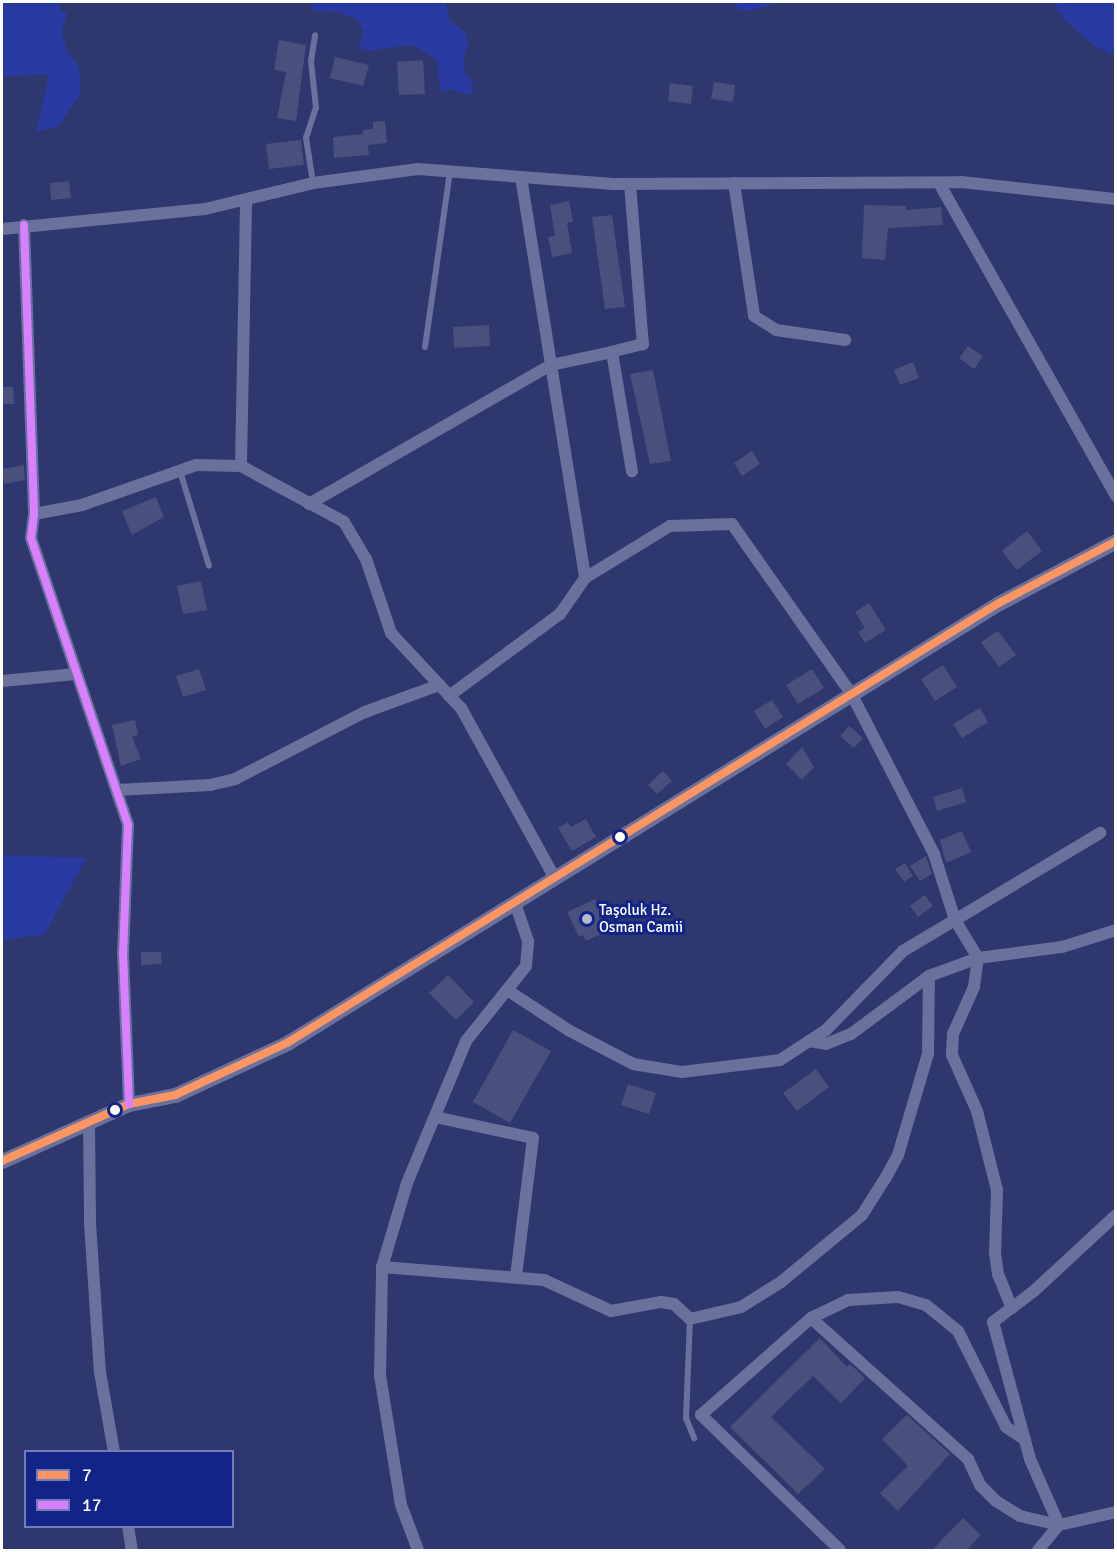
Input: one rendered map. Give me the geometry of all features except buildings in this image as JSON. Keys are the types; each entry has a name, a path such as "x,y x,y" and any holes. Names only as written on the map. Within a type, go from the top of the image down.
{"street":[{"path":"2,229 24,225 205,209 313,183 418,169 630,184 939,183 1116,199"},
{"path":"521,177 585,578"},
{"path":"734,183 754,316 776,330 845,340"},
{"path":"939,183 1116,496"},
{"path":"309,504 551,365 643,344 630,184"},
{"path":"241,466 246,200"},
{"path":"24,225 34,514 31,538 128,825 123,953 129,1104"},
{"path":"612,352 632,471"},
{"path":"34,514 82,505 196,465 241,466 344,522 366,559 391,633 440,685 472,728 555,878"},
{"path":"449,696 560,614 585,578 670,526 732,525 852,695 934,854 955,920 978,958 974,987 953,1034 952,1055 977,1111 997,1190 995,1252 998,1274 1012,1308"},
{"path":"2,1161 129,1104 175,1095 287,1043 999,603 1116,541"},
{"path":"2,681 76,674"},
{"path":"117,790 210,785 235,779 365,712 440,685"},
{"path":"507,990 570,1031 633,1064 682,1072 780,1060 826,1030 903,951 1100,833"},
{"path":"418,1551 401,1505 380,1376 382,1268 407,1183 466,1041 526,966 528,941 515,903"},
{"path":"809,1041 826,1044 851,1034 929,976 978,958 1062,947 1116,930"},
{"path":"382,1268 462,1277 516,1276 544,1280 611,1311 661,1302 674,1304 690,1319 741,1307 781,1282 862,1215 898,1155 928,1054 929,976"},
{"path":"435,1117 533,1138 516,1276"},
{"path":"89,1122 90,1223 100,1372 114,1450"},
{"path":"1059,1525 1025,1440 993,1322 1012,1308 1116,1215"},
{"path":"837,1549 701,1415 811,1318 848,1300 898,1297 926,1305 958,1331 1006,1427 1025,1440"},
{"path":"811,1318 968,1459 980,1485 996,1501 1020,1516 1059,1525 1116,1512"},
{"path":"1038,1551 1059,1525"},
{"path":"128,1528 132,1551"}],"lane":[{"path":"313,183 306,138 316,108 311,61 315,35"},
{"path":"425,347 450,171"},
{"path":"180,471 209,566"},
{"path":"690,1319 686,1418 694,1438"}],"shaded area":[{"path":"2,2 59,2 59,8 67,14 62,31 67,53 79,65 81,93 59,126 36,132 49,74 2,77"},
{"path":"309,2 446,2 449,20 466,33 468,44 463,60 466,74 473,81 472,92 469,95 449,89 441,94 437,60 412,45 365,51 359,47 364,32 358,20 338,12 314,11"},
{"path":"733,2 781,2 749,11 739,10"},
{"path":"1047,2 1115,2 1115,56 1094,46 1062,17 1054,3"},
{"path":"2,855 86,858 45,934 2,941"}],"transit line":[{"name":"17","path":"24,225 34,514 31,538 128,825 123,953 129,1104"},
{"name":"7","path":"2,1161 129,1104 175,1095 287,1043 999,603 1116,541"}],"place":[{"name":"Taşoluk Hz. Osman Camii","path":"587,919"}]}
